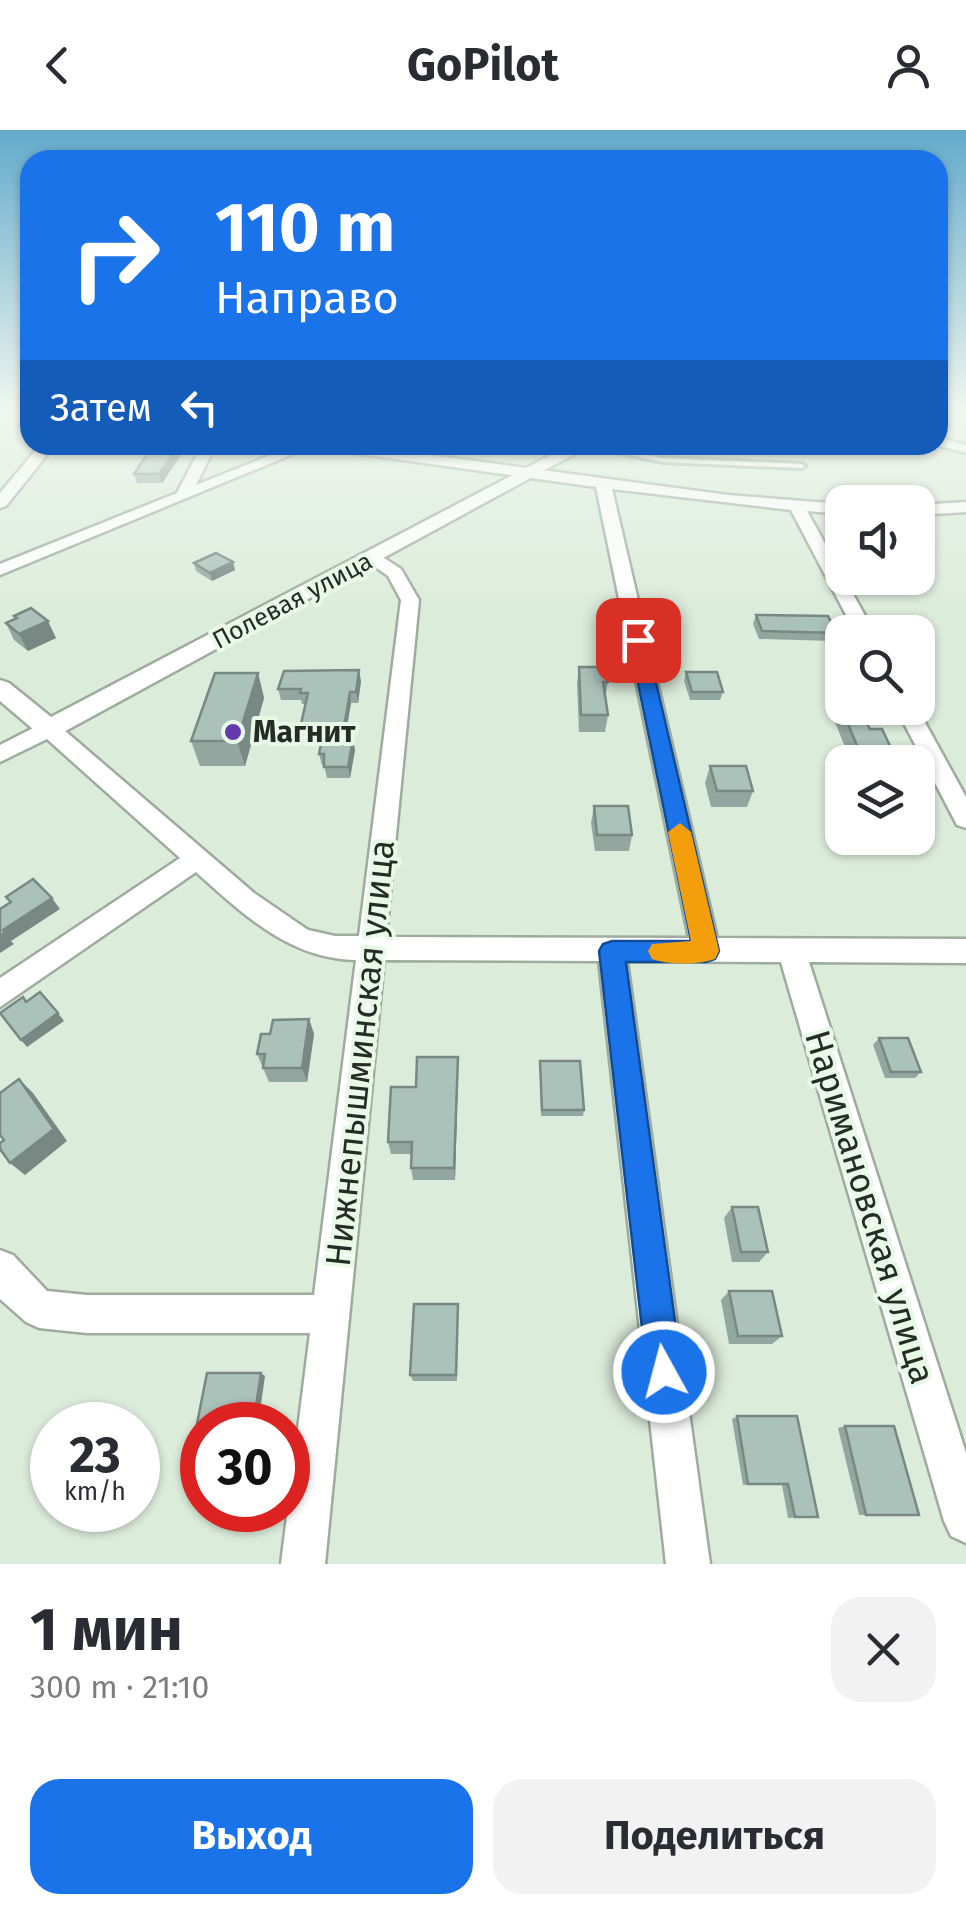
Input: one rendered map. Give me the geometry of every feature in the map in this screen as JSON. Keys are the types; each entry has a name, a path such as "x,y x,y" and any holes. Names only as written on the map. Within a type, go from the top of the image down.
{"street":[{"path":"0,503 21,478"},
{"path":"183,496 192,478"},
{"path":"0,570 227,478"},
{"name":"Полевая улица","path":"0,754 525,478"},
{"path":"560,478 825,508"},
{"path":"603,484 706,951"},
{"path":"798,507 856,615"},
{"path":"935,509 966,507"},
{"name":"Нижнепышминская улица","path":"303,1564 410,600 395,573 372,558"},
{"path":"0,688 245,900 300,939 335,948 373,950 966,951"},
{"path":"915,725 966,819"},
{"path":"0,994 197,859"},
{"path":"612,951 688,1564"},
{"name":"Наримановская улица","path":"792,951 966,1521"},
{"path":"0,1268 38,1309 87,1314 330,1314"}],"building":[{"path":"216,553 233,562 210,573 194,563"},
{"path":"31,608 48,621 19,634 6,623 17,618 14,616"},
{"path":"756,615 825,616 825,633 762,631"},
{"path":"579,667 605,667 608,715 581,715"},
{"path":"359,670 356,692 350,692 342,739 353,739 348,767 324,767 324,754 319,754 325,724 301,724 308,693 300,693 301,689 278,689 284,671"},
{"path":"686,672 717,672 723,692 692,692"},
{"path":"215,673 258,673 237,741 191,741"},
{"path":"848,725 882,729 890,745 857,745"},
{"path":"710,766 746,766 753,791 717,791"},
{"path":"594,806 628,806 632,835 597,835"},
{"path":"33,879 52,898 3,930 5,933 0,936 0,909 11,902 6,897"},
{"path":"40,992 58,1013 21,1040 0,1013 23,997 26,1002"},
{"path":"309,1019 302,1068 263,1068 265,1054 257,1054 261,1034 270,1034 273,1020"},
{"path":"879,1038 908,1038 921,1072 891,1072"},
{"path":"417,1057 458,1057 454,1168 411,1168 412,1142 388,1142 391,1087 416,1087"},
{"path":"540,1061 580,1061 584,1110 542,1110"},
{"path":"19,1079 54,1129 10,1163 0,1149 4,1140 0,1135 0,1093"},
{"path":"732,1207 758,1207 768,1252 741,1252"},
{"path":"729,1291 772,1291 782,1336 738,1336"},
{"path":"414,1304 458,1304 456,1375 410,1375"},
{"path":"207,1373 261,1373 257,1402 201,1402"},
{"path":"737,1416 797,1416 818,1517 795,1517 788,1484 748,1484"},
{"path":"845,1426 894,1426 919,1515 866,1515"}],"slow traffic":[{"path":"661,951 706,951 680,832"}],"place":[{"name":"Магнит","path":"233,732"}],"route":[{"path":"638,640 706,951 612,951 664,1372"}]}
